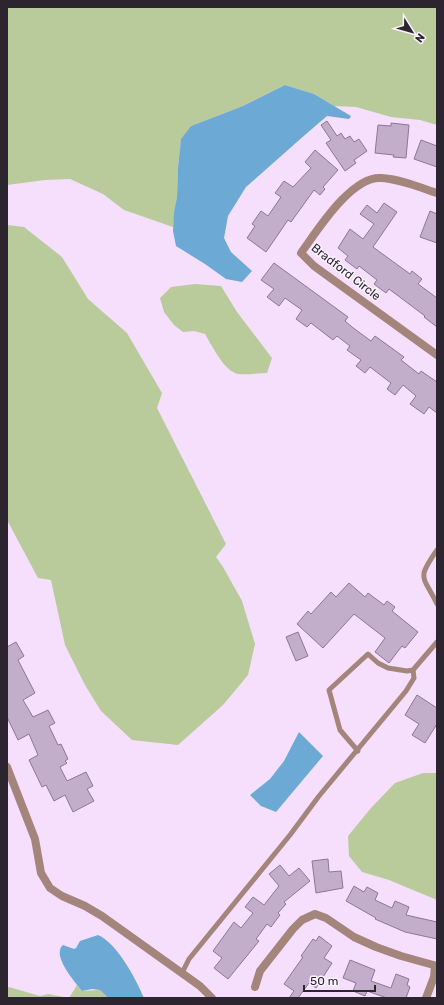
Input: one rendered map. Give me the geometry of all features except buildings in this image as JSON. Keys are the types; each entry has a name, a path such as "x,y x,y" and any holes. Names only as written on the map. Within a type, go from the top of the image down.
{"street":[{"name":"Bradford Circle","path":"437,193 398,181 379,178 364,181 352,189 338,204 301,252 314,266 437,355"},
{"path":"7,767 34,839 41,873 50,888 62,896 85,906 102,916 200,986 212,998"},
{"path":"254,987 260,971 293,929 302,920 315,914 326,918 354,936 376,947 436,966 434,977 426,998"}],"lane":[{"path":"437,550 426,566 423,575 425,584 437,604"},
{"path":"358,751 340,730 329,690 368,654 378,663 388,668 407,672 413,670 437,642"},
{"path":"182,973 189,959 290,836 319,796 358,751 406,691 414,678 413,670"}],"green space":[{"path":"7,7 437,7 437,125 420,120 391,117 356,107 334,106 314,94 285,85 243,106 191,126 181,140 177,197 173,227 124,210 103,194 70,179 45,180 7,185"},
{"path":"7,225 24,227 62,257 88,299 127,333 162,393 157,408 226,544 216,557 242,601 255,644 248,675 223,705 178,745 132,740 101,711 85,685 65,645 51,580 38,578 7,520"},
{"path":"195,284 221,286 237,312 272,358 267,373 235,373 222,362 205,334 194,331 183,332 174,325 164,312 160,298 171,287"},
{"path":"423,773 437,773 437,900 389,880 362,872 349,856 348,836 371,808 395,783"},
{"path":"77,985 82,991 100,990 108,998 69,998"},
{"path":"9,987 40,996 48,994 69,998 7,998 7,988"}],"water":[{"path":"285,85 314,94 351,116 349,119 327,116 246,187 228,216 224,238 231,252 252,271 242,282 226,279 176,246 173,231 181,139 191,126 243,106"},
{"path":"299,732 323,756 276,812 261,806 250,795 270,779 284,761"},
{"path":"98,935 105,939 119,953 136,981 144,998 108,998 100,990 92,989 82,991 70,975 62,962 60,949 63,945 74,949 80,941"}]}
